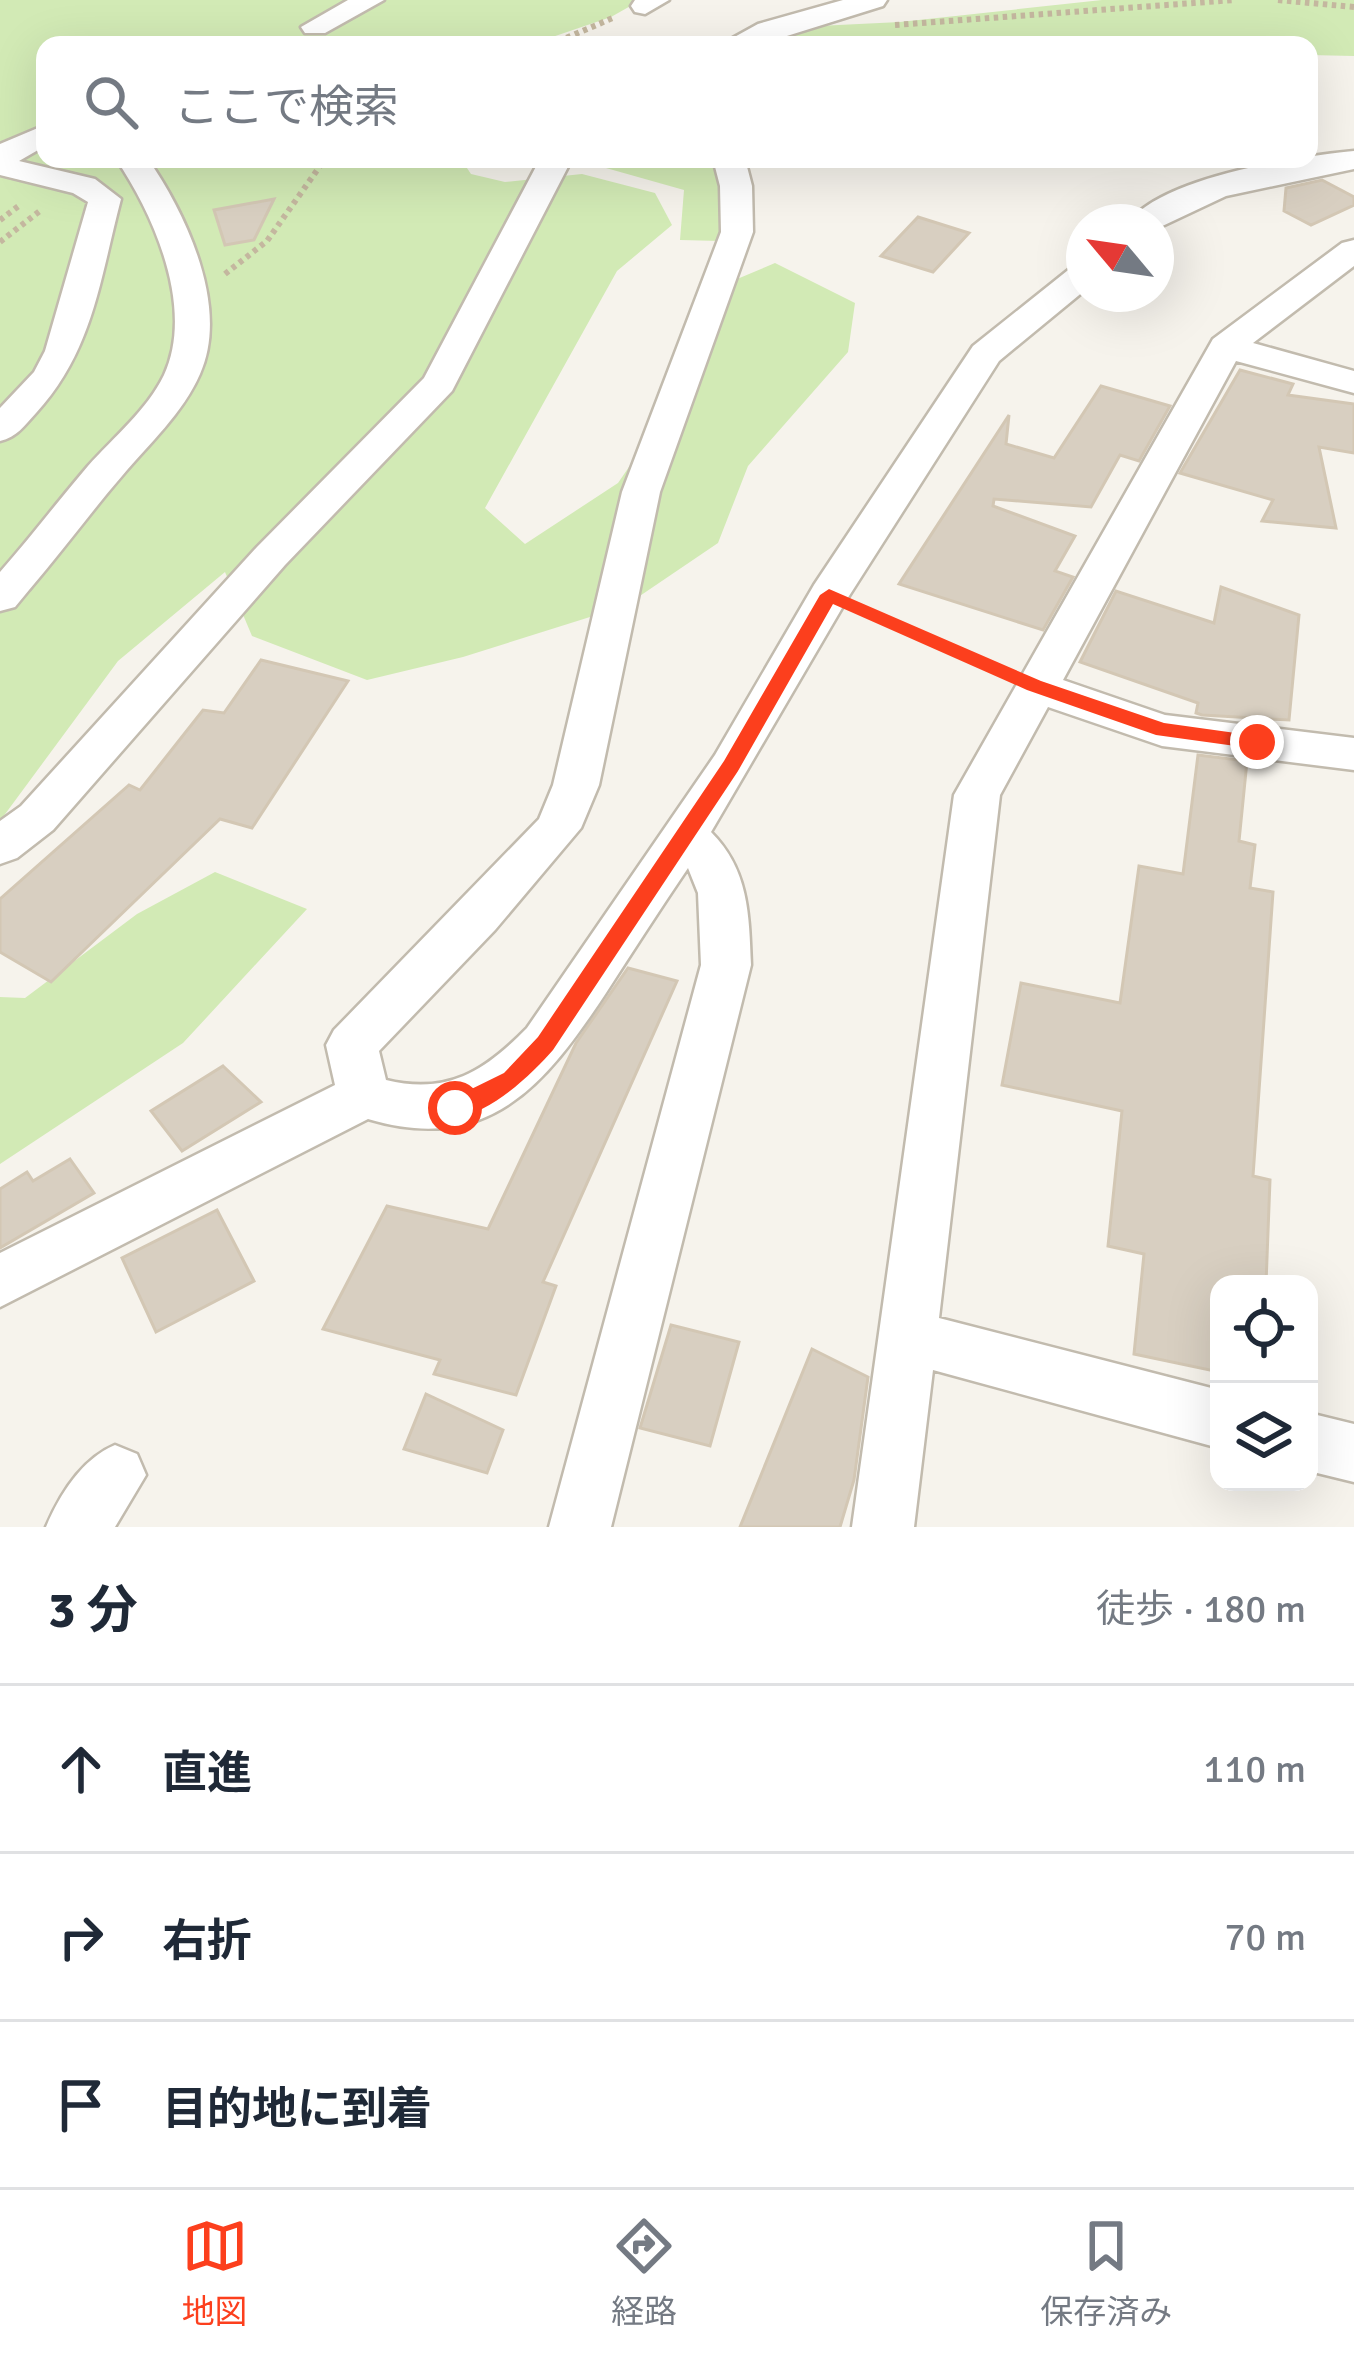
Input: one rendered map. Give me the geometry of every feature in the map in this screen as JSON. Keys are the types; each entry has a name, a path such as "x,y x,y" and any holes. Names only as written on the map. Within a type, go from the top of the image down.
{"street":[{"path":"315,27 370,0"},
{"path":"766,36 796,0"},
{"path":"773,36 879,13"},
{"path":"0,430 49,376 63,351 105,199 84,186 4,167 3,155 36,138"},
{"path":"1318,162 1354,160"},
{"path":"0,597 156,415 180,380 193,338 184,286 160,204 138,168"},
{"path":"0,847 37,818 271,556 439,383 551,168"},
{"path":"364,1096 352,1045 558,828 575,784 641,491 737,232 731,168"},
{"path":"1174,210 1245,179 1289,168"},
{"path":"883,1527 977,795 1226,346 1354,250"},
{"path":"0,1281 364,1096 393,1106 455,1108 512,1080 545,1043 731,766 829,595 986,354 1066,289"},
{"path":"1226,346 1354,382"},
{"path":"1034,686 1162,730 1354,754"},
{"path":"580,1527 726,965 724,890 710,856 684,835"},
{"path":"909,1337 1210,1417"},
{"path":"1318,1444 1354,1453"},
{"path":"77,1527 115,1474"}],"path":[{"path":"879,13 1234,0"},
{"path":"1278,0 1354,8"},
{"path":"571,36 650,3"},
{"path":"184,286 229,273 267,241 319,168"},
{"path":"0,227 14,230"},
{"path":"829,595 1034,686"}],"green space":[{"path":"0,0 641,0 611,17 555,36 36,36 36,168 467,168 471,174 505,182 582,174 655,193 672,225 617,271 485,508 525,544 618,483 666,413 730,282 775,263 855,303 848,352 748,466 718,543 625,606 463,657 367,680 252,636 225,572 118,661 0,821"},
{"path":"1102,0 1354,0 1354,56 1318,55 1318,36 772,36 777,28 900,22"},
{"path":"606,168 713,168 725,203 720,241 680,240 684,190"},
{"path":"215,872 307,909 183,1043 0,1164 0,997 25,998 137,914"}],"building":[{"path":"1322,180 1354,197 1354,205 1311,225 1284,211 1286,188"},
{"path":"274,199 254,240 225,245 214,210"},
{"path":"918,217 969,233 933,272 881,256"},
{"path":"1240,370 1293,384 1288,395 1354,404 1354,453 1319,447 1336,528 1262,521 1273,500 1180,473"},
{"path":"1101,386 1170,406 1139,461 1120,455 1091,507 994,499 993,506 1075,536 1055,571 1073,577 1043,630 899,584 1009,415 1006,444 1054,458"},
{"path":"1221,587 1299,615 1289,720 1202,715 1196,713 1198,703 1080,662 1116,591 1214,623"},
{"path":"261,660 348,681 252,828 220,819 51,982 0,952 0,899 129,785 140,790 203,710 224,713"},
{"path":"1198,755 1247,761 1239,841 1255,845 1250,888 1273,892 1253,1176 1270,1180 1266,1275 1210,1275 1210,1370 1134,1354 1144,1254 1108,1246 1122,1111 1002,1085 1021,983 1120,1003 1139,866 1183,874"},
{"path":"628,968 677,981 543,1282 556,1286 516,1395 434,1374 440,1360 323,1329 387,1206 488,1229 576,1043"},
{"path":"223,1066 261,1102 182,1151 151,1111"},
{"path":"70,1159 94,1193 0,1248 0,1189 27,1172 33,1181"},
{"path":"217,1210 254,1281 156,1332 122,1258"},
{"path":"671,1325 739,1342 710,1446 640,1428"},
{"path":"812,1349 868,1377 854,1480 840,1527 740,1527"},
{"path":"426,1394 503,1430 487,1473 404,1449"}],"route":[{"path":"455,1108 512,1080 545,1043 731,766 829,595 1034,686 1162,730 1257,742"}]}
